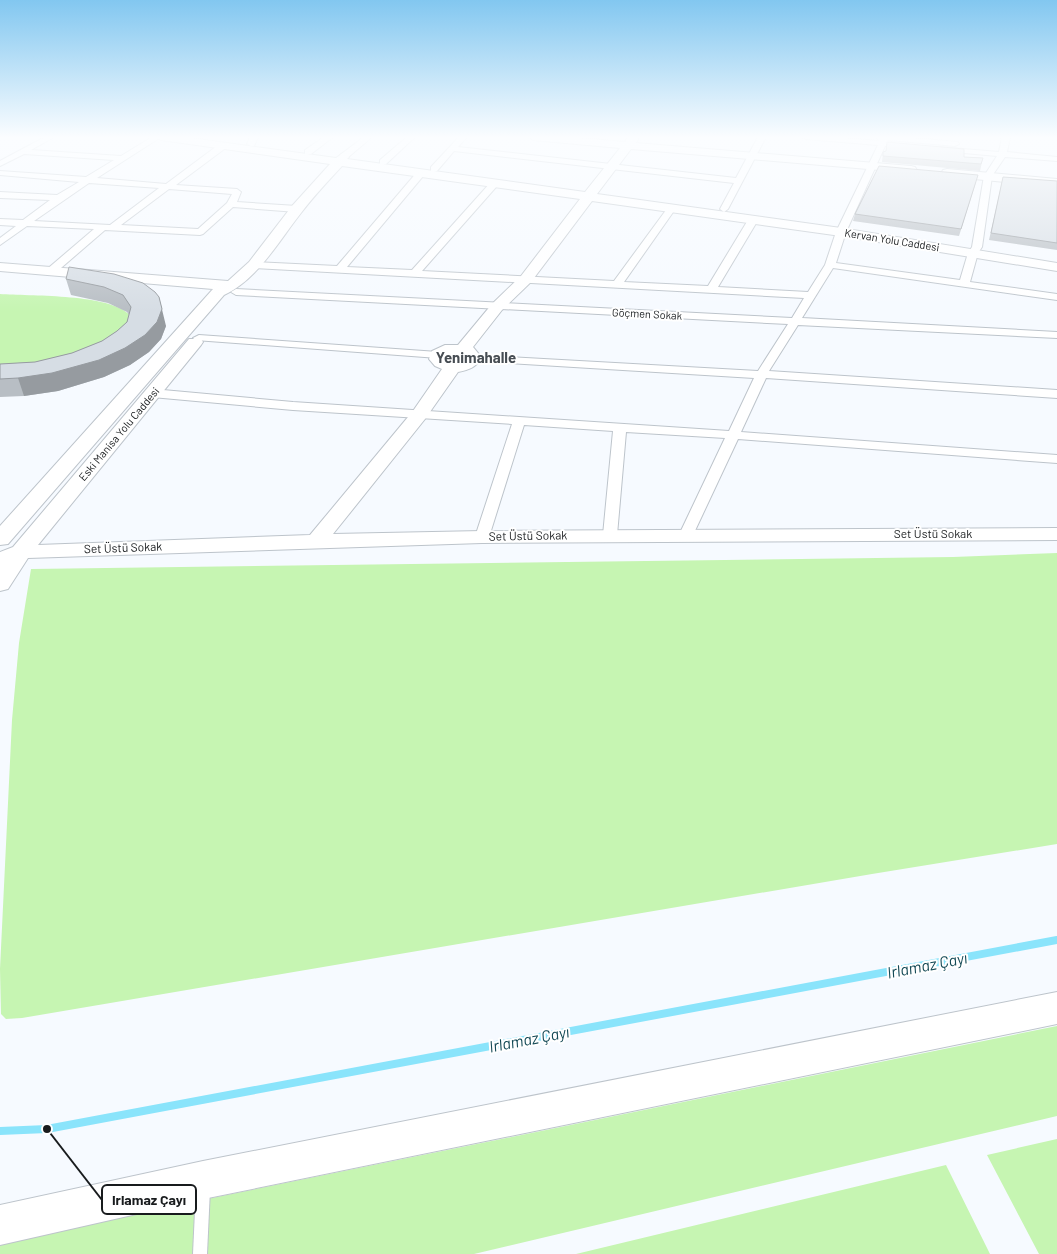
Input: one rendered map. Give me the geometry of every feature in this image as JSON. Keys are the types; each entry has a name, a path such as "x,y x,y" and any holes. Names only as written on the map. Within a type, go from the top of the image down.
{"main road":[{"name":"Eski Manisa Yolu Caddesi","path":"0,584 21,552 199,338 234,289 309,196"},
{"path":"316,541 418,415 445,361 445,350 469,353 497,307 526,279 589,196"},
{"name":"Kervan Yolu Caddesi","path":"599,196 753,220 842,229"},
{"name":"Kervan Yolu Caddesi","path":"604,196 724,209 975,250 1057,267"},
{"name":"Kervan Yolu Caddesi","path":"975,250 1057,258"},
{"path":"0,267 234,289"},
{"name":"Eski Manisa Yolu Caddesi","path":"0,539 219,292 234,289"},
{"name":"Set Üstü Sokak","path":"0,559 21,552 482,537 686,534 1057,534"},
{"path":"0,1225 203,1180 1057,1008"}],"street":[{"path":"10,196 59,198"},
{"path":"0,242 63,196"},
{"path":"50,272 107,228 155,196"},
{"path":"0,222 200,232 231,204 235,196"},
{"path":"340,269 402,196"},
{"path":"414,273 484,196"},
{"path":"724,209 731,196"},
{"path":"686,534 762,374 830,265 842,229 858,196"},
{"path":"964,284 975,250 985,196"},
{"path":"231,204 297,209"},
{"path":"617,284 672,208"},
{"path":"712,289 753,220"},
{"path":"254,265 812,295"},
{"path":"830,265 1057,297"},
{"name":"Göçmen Sokak","path":"234,289 497,307 1057,336"},
{"path":"199,338 445,361"},
{"path":"469,353 1057,394"},
{"path":"152,393 418,415 620,427 1057,459"},
{"path":"482,537 519,421"},
{"path":"610,536 620,427"}],"lane":[{"path":"200,1254 203,1180"}],"green space":[{"path":"0,294 66,297 101,302 115,306 128,314 132,319 135,329 0,381"},
{"path":"1057,553 1057,844 22,1018 6,1019 1,1014 0,969 12,720 19,643 31,569 953,557"},
{"path":"1057,1026 1057,1116 474,1254 0,1254 0,1241"},
{"path":"1057,1139 1057,1254 1039,1254 987,1155"},
{"path":"946,1165 990,1254 576,1254"}],"building":[{"path":"864,196 972,196 961,229 855,214"},
{"path":"999,196 1057,196 1057,243 991,233"},
{"path":"69,267 114,274 143,283 159,297 162,309 157,322 145,335 125,348 99,360 52,373 0,379 0,364 35,362 72,353 102,341 127,322 131,307 123,295 104,287 66,279"}],"waterway":[{"name":"Irlamaz Çayı","path":"0,1131 47,1129 1057,940"}],"place":[{"name":"Irlamaz Çayı","path":"47,1129"}],"district":[{"name":"Yenimahalle","path":"476,358"}]}
